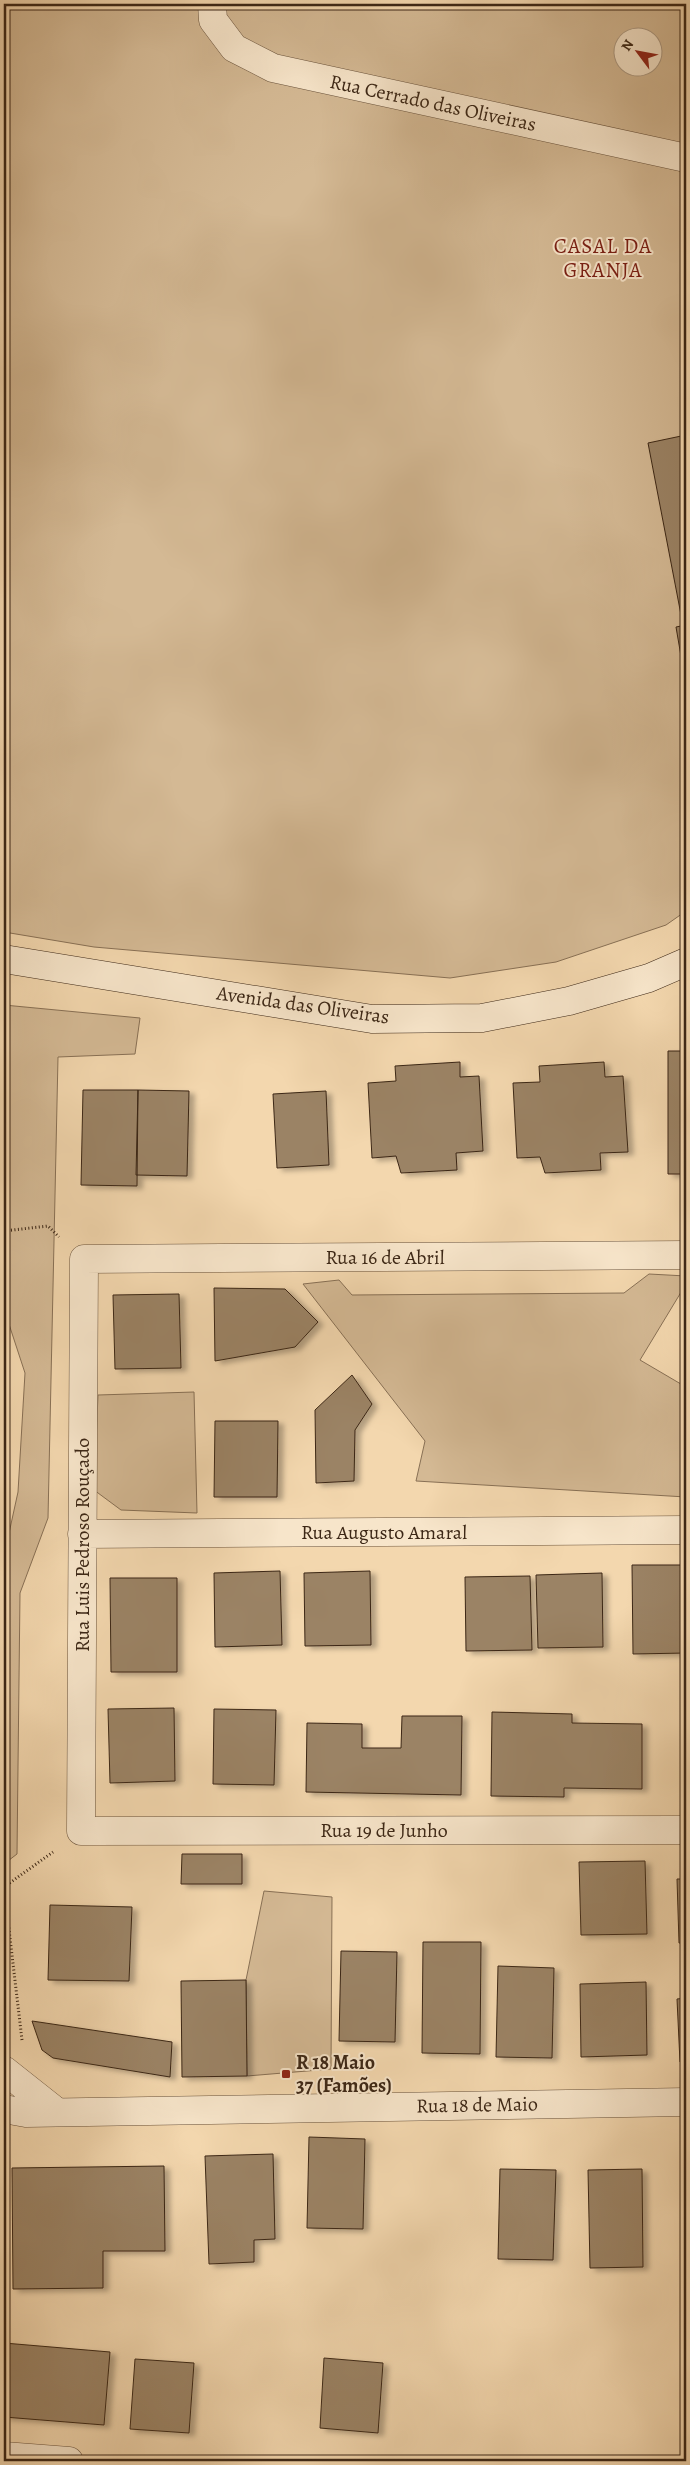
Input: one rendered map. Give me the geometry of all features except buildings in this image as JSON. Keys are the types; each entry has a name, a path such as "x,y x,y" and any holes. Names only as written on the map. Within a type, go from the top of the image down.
{"street":[{"name":"Rua Cerrado das Oliveiras","path":"212,4 213,20 234,48 272,68 686,158"},
{"name":"Avenida das Oliveiras","path":"4,959 372,1019 482,1018 569,1002 649,978 686,962"},
{"name":"Rua 16 de Abril","path":"84,1259 686,1255"},
{"name":"Rua Luis Pedroso Rouçado","path":"81,1831 84,1259"},
{"name":"Rua Augusto Amaral","path":"82,1534 686,1530"},
{"name":"Rua 19 de Junho","path":"81,1831 686,1830"},
{"path":"4,2070 16,2108"},
{"name":"Rua 18 de Maio","path":"16,2108 57,2112 686,2102"},
{"path":"4,2456 69,2461"}],"path":[{"path":"4,1231 48,1226 84,1259"},
{"path":"16,2108 4,1887 81,1831"}],"shaded area":[{"path":"4,4 686,4 686,911 666,925 556,962 450,978 94,947 4,932"},
{"path":"4,1005 140,1018 135,1054 58,1057 48,1518 20,1593 17,1854 4,1864 4,1556 18,1492 25,1373 4,1309"},
{"path":"649,1274 686,1276 686,1284 640,1360 686,1387 686,1497 416,1481 425,1441 303,1284 339,1280 352,1295 624,1293"},
{"path":"194,1392 197,1513 121,1510 94,1490 98,1395"},
{"path":"264,1891 332,1897 331,2069 247,2076 246,1980"}],"place":[{"name":"R 18 Maio 37 (Famões)","path":"286,2074"}],"district":[{"name":"CASAL DA GRANJA","path":"603,258"}]}
